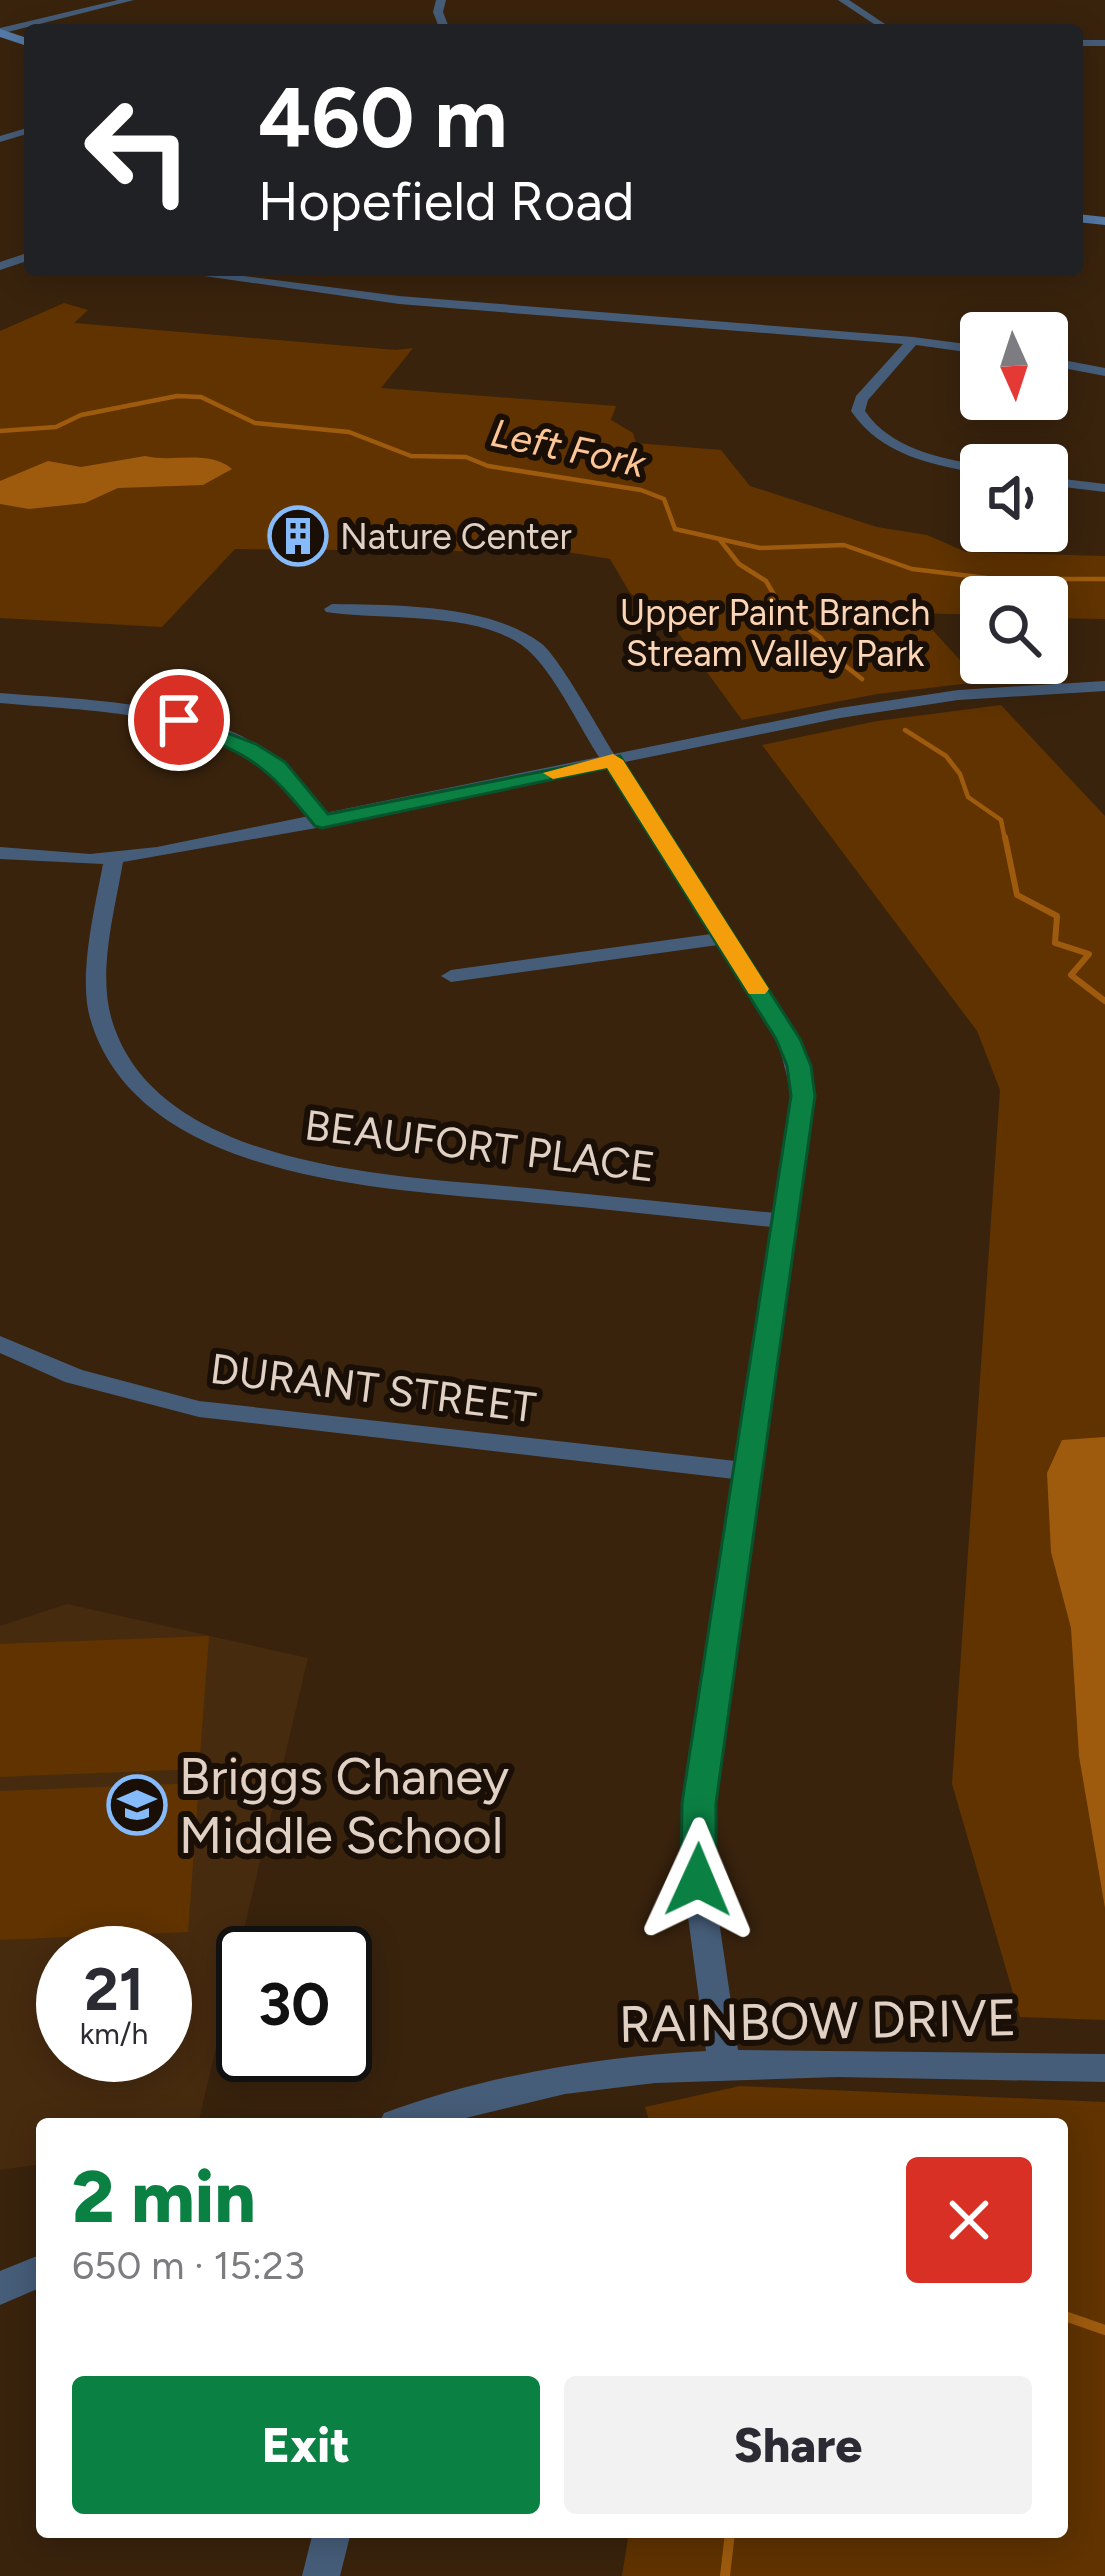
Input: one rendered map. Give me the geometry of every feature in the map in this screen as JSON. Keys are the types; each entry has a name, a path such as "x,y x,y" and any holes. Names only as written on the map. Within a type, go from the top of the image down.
{"street":[{"path":"32,24 129,0"},
{"path":"843,0 881,24"},
{"path":"209,276 296,289 960,347"},
{"path":"296,289 312,276"},
{"path":"913,340 861,399 858,411 877,435 915,453 960,465"},
{"path":"1068,366 1105,372"},
{"path":"1068,484 1105,488"},
{"path":"332,609 443,613 482,622 522,639 553,666 788,1039 799,1066 803,1096 699,1803 698,1880 724,2065"},
{"path":"0,853 89,860 113,857 322,821 840,712 958,695 1105,686"},
{"path":"0,698 126,710 209,730 278,767 322,821"},
{"name":"BEAUFORT PLACE","path":"113,857 104,915 100,1017 117,1058 146,1095 173,1115 270,1158 358,1178 784,1222"},
{"path":"452,976 725,938"},
{"name":"DURANT STREET","path":"0,1345 74,1376 199,1408 746,1471"},
{"name":"RAINBOW DRIVE","path":"418,2118 525,2088 661,2066 1105,2068"},
{"path":"0,2288 36,2273"},
{"path":"321,2576 330,2538"}],"shaded area":[{"path":"145,456 201,458 232,469 203,485 118,488 85,503 29,509 0,504 0,481 48,461 81,467"},
{"path":"1105,1437 1105,1908 1079,1756 1071,1628 1051,1552 1047,1473 1062,1440"},
{"name":"Briggs Chaney Middle School","path":"67,1604 308,1658 245,1926 216,1926 216,2048 199,2118 36,2118 36,2165 0,2170 0,1626"}],"green space":[{"name":"Upper Paint Branch Stream Valley Park","path":"64,303 88,310 74,323 413,348 381,388 616,406 611,420 633,433 636,443 721,450 750,486 877,527 927,535 960,552 1105,556 1105,619 1068,618 1068,576 960,576 960,614 917,613 960,660 963,684 877,694 742,720 668,619 630,593 610,559 567,552 235,549 162,627 0,618 0,331"},
{"path":"1001,705 1105,816 1105,2020 1020,2017 952,1784 1000,1090 977,1031 762,745 877,721"},
{"path":"209,1636 199,1769 0,1777 0,1644"},
{"path":"199,1783 188,1926 36,1926 36,1938 0,1940 0,1791"},
{"path":"740,2086 1105,2102 1105,2576 622,2576 628,2538 1068,2538 1068,2118 648,2118 645,2107"}],"waterway":[{"name":"Left Fork","path":"0,431 56,427 81,415 177,396 201,397 255,423 349,432 411,456 466,457 488,466 641,490 664,499 675,529 760,548 844,545 912,569 987,578 1003,589 1027,594 1042,592 1061,579 1105,579"},
{"path":"720,540 739,564 766,581 784,612 820,637 834,657 862,679"},
{"path":"905,730 946,756 960,774 968,797 1001,820 1005,840"},
{"path":"1005,837 1017,895 1057,916 1055,943 1089,954 1071,975 1105,1001"},
{"path":"1068,2317 1105,2330"},
{"path":"725,2576 729,2538"}],"slow traffic":[{"path":"553,773 613,760 757,989"}],"place":[{"name":"Nature Center","path":"298,536"},
{"name":"Briggs Chaney Middle School","path":"137,1805"}],"route":[{"path":"179,720 249,748 278,767 322,821 613,760 788,1039 799,1066 803,1096 699,1803 698,1880"}]}
